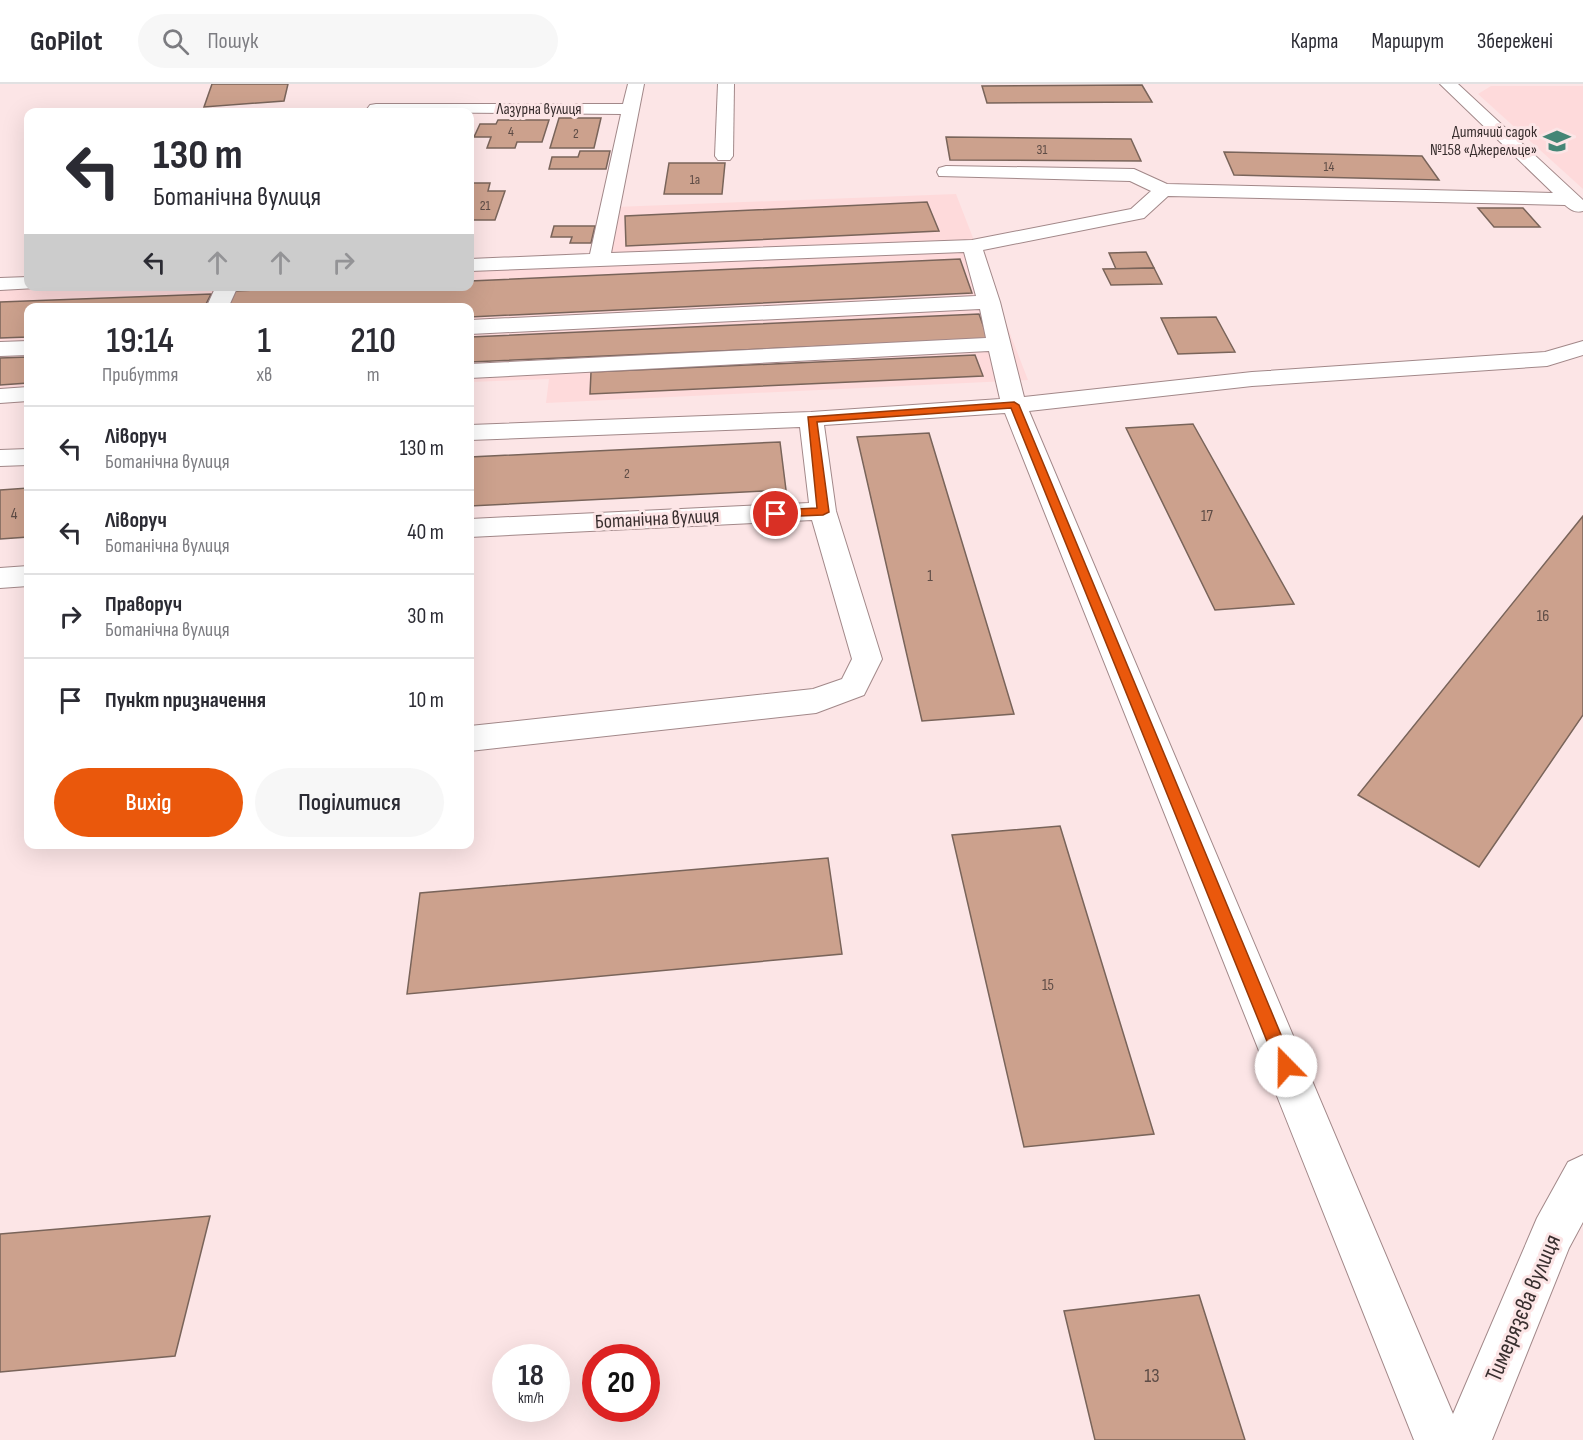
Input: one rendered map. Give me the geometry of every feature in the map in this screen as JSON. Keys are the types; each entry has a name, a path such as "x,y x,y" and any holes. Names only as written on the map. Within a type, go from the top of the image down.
{"street":[{"path":"599,261 636,84"},
{"path":"724,156 726,84"},
{"path":"1448,84 1577,205"},
{"name":"Лазурна вулиця","path":"474,109 631,110"},
{"path":"946,172 1134,175 1163,190 1577,205"},
{"path":"474,265 972,246 1137,214 1163,190"},
{"path":"972,246 989,302 1014,405 1439,1440"},
{"path":"0,284 24,283"},
{"path":"474,327 989,302"},
{"path":"474,371 999,344"},
{"path":"0,349 24,348"},
{"path":"474,432 811,419 1014,405 1252,379 1547,359 1583,348"},
{"path":"0,396 24,394"},
{"path":"474,739 816,701 853,687 867,659 823,512 811,419"},
{"path":"0,458 24,457"},
{"name":"Ботанічна вулиця","path":"474,528 823,512"},
{"path":"0,578 24,576"},
{"name":"Тимерязєва вулиця","path":"1467,1440 1553,1234 1583,1177"}],"shaded area":[{"name":"Дитячий садок №158 «Джерельце»","path":"1491,86 1583,86 1583,189 1478,94"},
{"path":"956,194 1028,380 546,403 549,379 474,382 474,303 24,303 24,402 0,404 0,287 24,287 24,291 474,291 474,269 608,264 615,207"}],"building":[{"path":"212,84 288,84 284,101 204,107"},
{"path":"1142,85 1152,102 987,103 982,86"},
{"path":"559,118 601,118 594,148 550,148"},
{"path":"498,120 549,120 542,142 517,142 515,148 487,148 491,137 474,137 480,124 496,124"},
{"path":"946,137 1131,139 1141,161 950,160"},
{"path":"580,151 610,151 606,169 549,169 552,157 578,157"},
{"path":"1224,152 1422,156 1439,180 1234,175"},
{"path":"669,163 725,163 722,194 664,194"},
{"path":"474,183 490,183 488,191 505,191 495,220 474,220"},
{"path":"927,202 939,231 626,246 625,216"},
{"path":"1478,208 1523,208 1540,227 1494,227"},
{"path":"554,226 595,226 591,243 570,243 572,237 551,237"},
{"path":"1146,252 1154,268 1116,269 1109,253"},
{"path":"960,259 972,293 474,317 474,303 229,303 234,291 474,291 474,281"},
{"path":"1154,268 1162,284 1111,285 1103,269"},
{"path":"211,294 206,303 24,303 24,337 0,338 0,302"},
{"path":"979,314 988,339 474,362 474,337"},
{"path":"1216,317 1235,352 1178,354 1161,318"},
{"path":"975,355 983,376 590,394 591,372"},
{"path":"24,357 24,383 0,385 0,358"},
{"path":"1193,424 1294,604 1215,610 1126,428"},
{"path":"929,433 1014,714 922,721 857,437"},
{"path":"780,442 786,490 474,506 474,457"},
{"path":"24,488 24,537 0,539 0,490"},
{"path":"1583,516 1583,715 1479,867 1358,795"},
{"path":"1060,826 1154,1134 1024,1147 952,835"},
{"path":"828,858 842,954 407,994 420,893"},
{"path":"210,1216 175,1356 0,1372 0,1234"},
{"path":"1199,1295 1245,1440 1095,1440 1064,1311"}],"place":[{"name":"Дитячий садок №158 «Джерельце»","path":"1557,141"}],"route":[{"path":"776,514 823,512 811,419 1014,405 1286,1066"}]}
